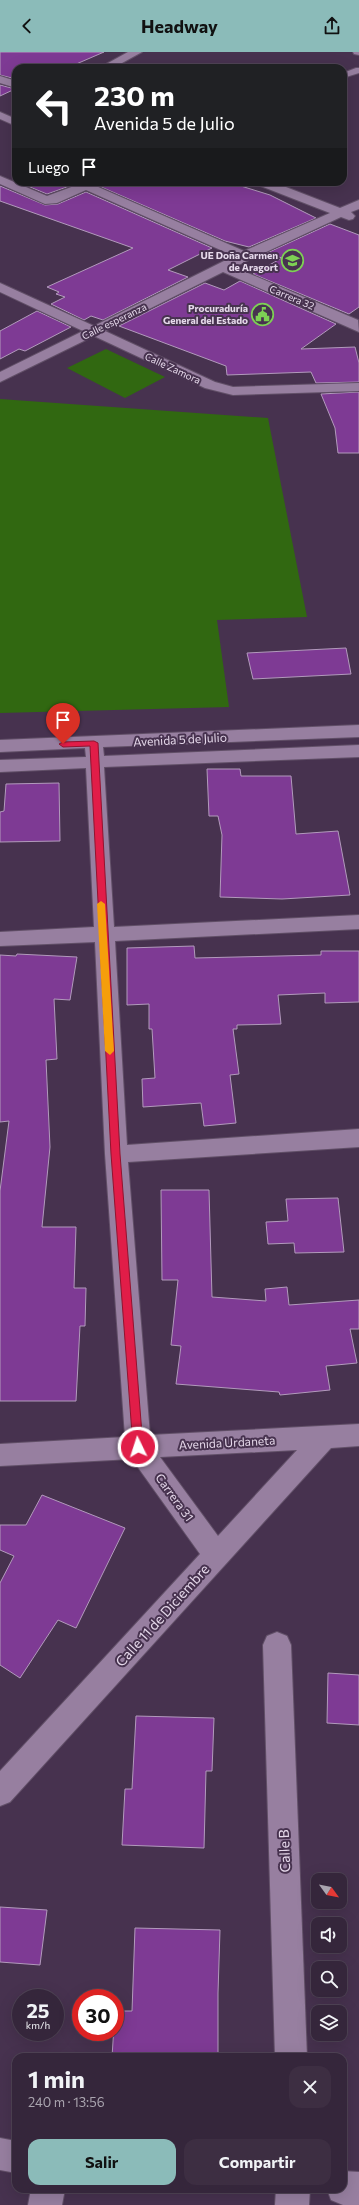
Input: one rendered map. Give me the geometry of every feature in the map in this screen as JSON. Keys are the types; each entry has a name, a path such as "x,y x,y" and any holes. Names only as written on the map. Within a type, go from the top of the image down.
{"street":[{"path":"112,64 137,52"},
{"path":"0,78 12,83"},
{"path":"0,115 12,121"},
{"path":"0,180 12,185"},
{"path":"14,186 45,200 53,200 86,186"},
{"path":"95,186 244,256"},
{"path":"272,186 359,220"},
{"name":"Calle esperanza","path":"0,378 244,256 359,204"},
{"name":"Carrera 32","path":"223,267 354,324 359,328"},
{"name":"Calle Zamora","path":"0,286 92,331 210,385 233,391 359,387"},
{"name":"Avenida 5 de Julio","path":"0,766 94,753 359,730"},
{"name":"Avenida 5 de Julio","path":"0,746 94,753 359,751"},
{"path":"94,753 116,1154 138,1447"},
{"path":"0,939 359,922"},
{"path":"116,1154 359,1138"},
{"name":"Avenida Urdaneta","path":"0,1455 359,1436"},
{"name":"Calle 11 de Diciembre","path":"0,1792 324,1438"},
{"name":"Carrera 31","path":"138,1447 216,1555"},
{"name":"Calle B","path":"277,1645 291,2053"},
{"path":"0,2154 12,2156"},
{"path":"347,2188 359,2189"},
{"path":"45,2205 47,2193"},
{"path":"292,2205 293,2193"}],"lane":[{"path":"347,74 359,70"}],"green space":[{"path":"106,349 165,377 125,398 67,368"},
{"path":"0,399 268,418 307,617 217,620 229,707 0,713"}],"building":[{"path":"0,52 104,52 76,64 12,64 12,78 0,75"},
{"path":"0,85 12,88 12,90 0,96"},
{"path":"0,186 45,205 58,204 86,192 212,248 168,270 188,277 103,320 91,316 84,320 51,304 65,297 56,294 59,292 47,287 133,248 0,201"},
{"path":"28,186 70,186 47,194"},
{"path":"99,186 241,186 270,195 316,218 249,247 225,241"},
{"path":"330,224 359,235 359,307 349,314 253,274 282,258 267,253"},
{"path":"240,281 336,324 301,349 355,347 359,363 359,382 316,383 311,372 227,375 226,366 119,326 205,283 224,290"},
{"path":"37,311 71,327 25,351 19,349 0,359 0,331"},
{"path":"359,392 359,453 338,453 335,428 321,394"},
{"path":"346,648 351,674 253,679 247,653"},
{"path":"207,769 240,769 241,776 291,776 296,834 338,831 350,895 282,899 220,897 222,835 218,816 209,816"},
{"path":"59,783 60,841 0,842 0,812 4,811 6,784"},
{"path":"194,946 195,958 321,955 321,951 359,951 359,1002 325,1003 325,993 278,995 281,1024 237,1025 237,1029 233,1029 239,1074 230,1075 236,1123 204,1126 201,1103 143,1107 142,1079 155,1078 152,1029 149,1029 149,1004 127,1005 127,948"},
{"path":"17,954 77,957 70,1000 54,999 57,1059 46,1060 50,1147 42,1227 76,1227 74,1288 86,1288 85,1326 80,1326 76,1401 0,1401 0,1191 9,1121 0,1122 0,955 16,956"},
{"path":"161,1190 209,1190 212,1297 266,1301 265,1289 287,1287 289,1305 359,1300 359,1329 350,1329 357,1363 326,1366 330,1390 280,1395 279,1392 176,1384 181,1346 171,1345 178,1280 162,1280"},
{"path":"338,1198 344,1252 295,1253 294,1243 268,1244 266,1222 288,1221 286,1199"},
{"path":"42,1495 125,1528 76,1628 58,1620 20,1678 0,1665 0,1583 14,1556 0,1550 0,1525 26,1525"},
{"path":"328,1673 359,1675 359,1725 327,1723"},
{"path":"136,1716 214,1718 212,1771 206,1771 204,1848 122,1845 125,1789 132,1789"},
{"path":"0,1907 47,1910 40,1965 0,1962"},
{"path":"135,1928 220,1930 218,2053 112,2053 113,2041 124,2041 124,2011 132,2011"}],"slow traffic":[{"path":"101,904 110,1051"}],"place":[{"name":"UE Doña Carmen de Aragort","path":"293,261"},
{"name":"Procuraduría General del Estado","path":"263,314"}],"route":[{"path":"63,744 94,743 103,935 116,1154 138,1447"}]}
